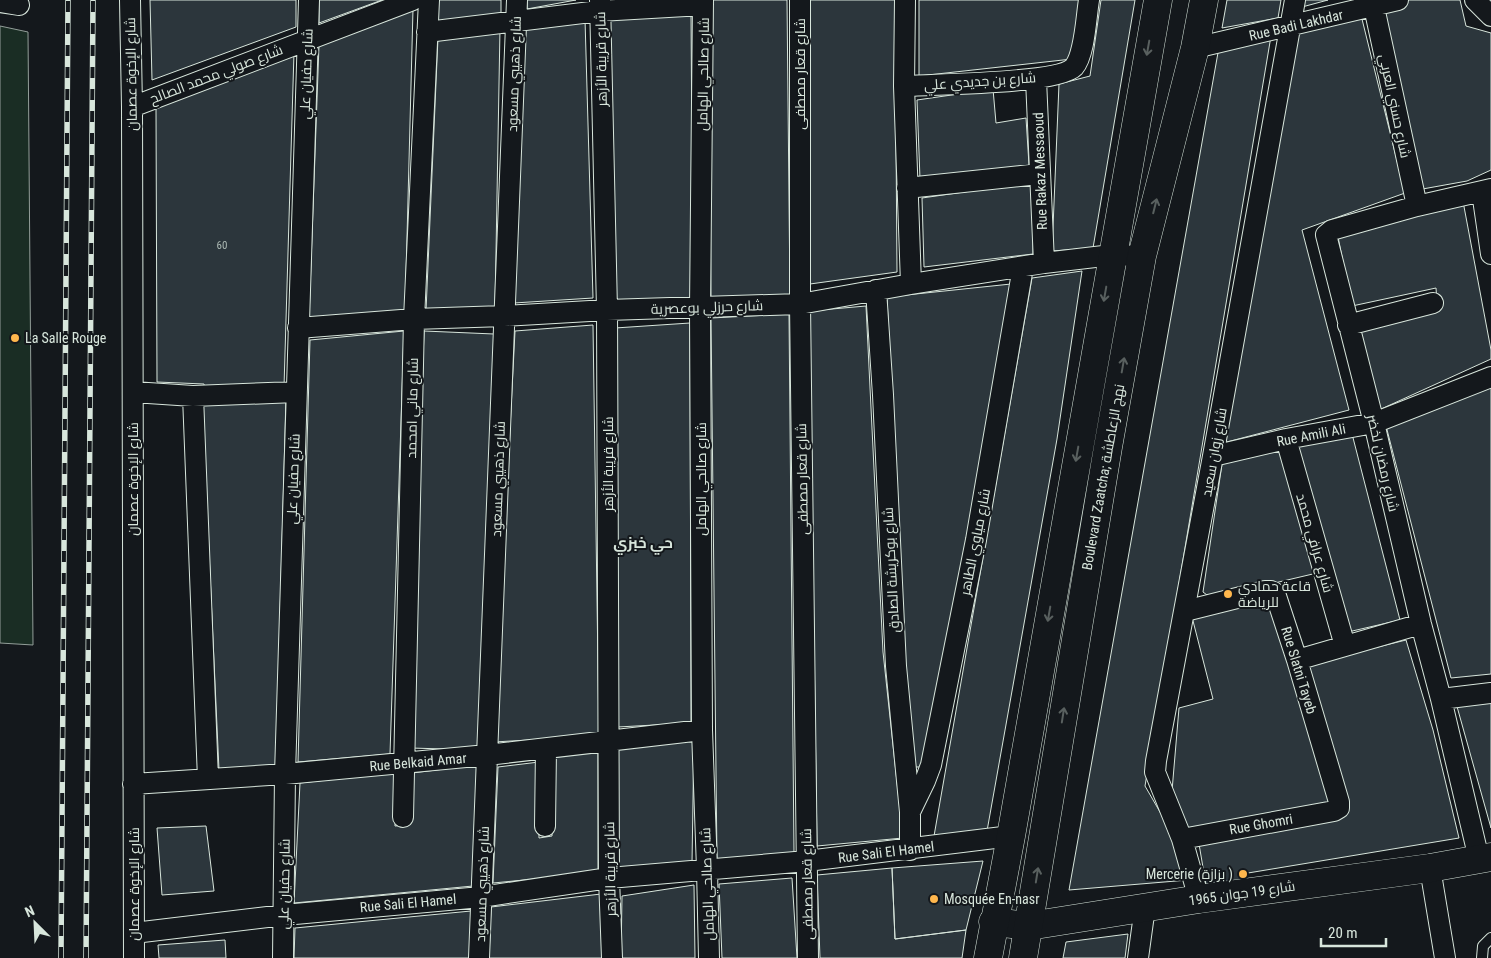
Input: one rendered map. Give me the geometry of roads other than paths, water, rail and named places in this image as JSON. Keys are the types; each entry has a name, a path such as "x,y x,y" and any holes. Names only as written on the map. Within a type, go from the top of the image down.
{"main road":[{"path":"988,958 1158,0"},
{"name":"Boulevard Zaatcha; نهج الزعاطشة","path":"1024,958 1108,447 1142,256 1195,48 1204,0"},
{"name":"شارع 19 جوان 1965","path":"994,922 1029,926 1199,899 1430,868 1485,858"}],"street":[{"name":"شارع الإخوة عصمان","path":"130,0 132,107 134,958"},
{"name":"شارع حفيان علي","path":"283,958 285,774 309,0"},
{"name":"شارع صولي محمد الصالح","path":"132,107 413,0"},
{"name":"شارع ماني امحمد","path":"402,817 414,319 429,0"},
{"name":"شارع ذهيبي مسعود","path":"479,958 517,0"},
{"name":"شارع قعار مصطفى","path":"800,0 800,304 808,958"},
{"path":"905,0 904,86 911,284"},
{"name":"شارع بن جديدي علي","path":"904,86 1036,79 1063,73 1073,68 1080,58 1089,0"},
{"name":"شارع زوان سعيد","path":"1199,899 1182,839 1155,772 1156,761 1185,611 1295,0"},
{"name":"Rue Badi Lakhdar","path":"1195,48 1398,0"},
{"path":"1475,0 1491,16"},
{"path":"427,32 517,20 600,5 703,3"},
{"name":"شارع صالحي الهامل","path":"703,3 700,308 702,730 708,869 709,958"},
{"name":"شارع قريبة الأزهر","path":"600,5 607,310 609,878 612,958"},
{"name":"شارع حسني العربي","path":"1374,7 1417,206"},
{"name":"Rue Rakaz Messaoud","path":"1036,79 1044,263"},
{"path":"907,188 1039,174"},
{"path":"1486,191 1491,254"},
{"name":"شارع رمضان لخضر","path":"1485,858 1421,624 1374,423 1326,235 1332,230 1417,206 1486,191"},
{"name":"شارع حرزلي بوعصرية","path":"298,328 414,319 800,304 1044,263 1112,255 1142,256"},
{"name":"شارع مياوي الطاهر","path":"910,812 931,765 976,540 1023,267"},
{"name":"شارع بوكريشة الصادق","path":"876,290 896,666 910,812 910,850"},
{"path":"1348,325 1433,303"},
{"name":"Rue Amili Ali","path":"1213,456 1286,439 1374,423 1491,377"},
{"path":"133,392 194,396 296,392"},
{"path":"194,396 208,779"},
{"name":"شارع عرافي محمد","path":"1286,439 1345,646"},
{"name":"Rue Slatni Tayeb","path":"1185,611 1271,591 1275,594 1340,802 1339,808"},
{"path":"1297,660 1421,624"},
{"path":"1441,699 1491,693"},
{"name":"Rue Belkaid Amar","path":"133,784 285,774 546,750 702,730"},
{"path":"545,826 546,750"},
{"name":"Rue Ghomri","path":"1182,839 1334,811 1339,808"},
{"name":"Rue Sali El Hamel","path":"134,933 284,915 481,897 609,878 910,850 1011,836"},
{"path":"1430,868 1445,958"},
{"path":"1138,958 1146,907"}],"lane":[{"path":"1482,958 1483,946 1491,938"}],"railway":[{"path":"61,958 68,0"},
{"path":"86,958 93,0"}],"place":[{"name":"La Salle Rouge","path":"15,338"},
{"name":"قاعة حمادي للرياضة","path":"1228,594"},
{"name":"Mercerie (بزازة )","path":"1243,874"},
{"name":"Mosquée En-nasr","path":"934,899"}],"district":[{"name":"حي خبزي","path":"643,543"}]}
